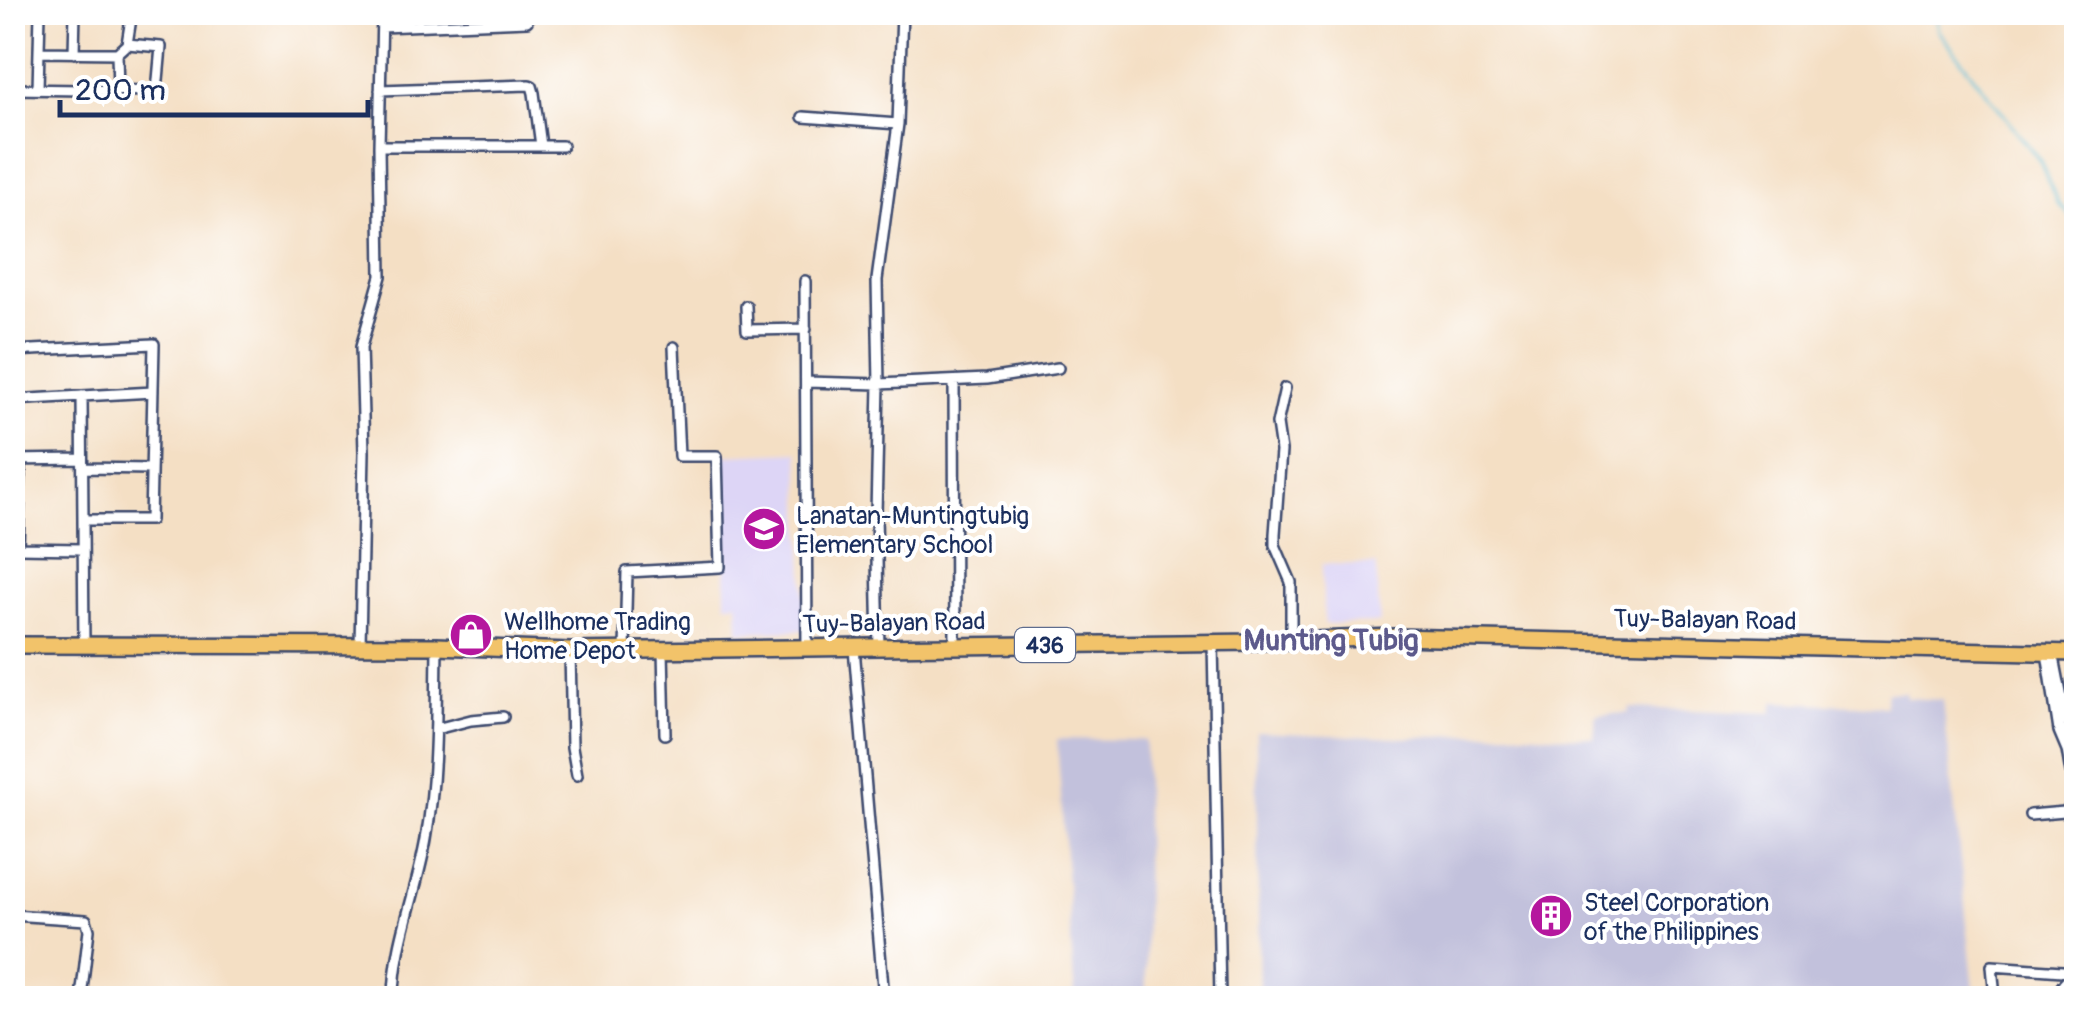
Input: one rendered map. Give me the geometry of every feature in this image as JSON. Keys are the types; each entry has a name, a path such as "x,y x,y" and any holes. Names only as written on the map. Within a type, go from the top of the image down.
{"main road":[{"name":"Tuy-Balayan Road","path":"12,646 437,646 570,651 1394,637 2076,653"}],"street":[{"path":"38,88 40,12"},
{"path":"74,53 75,12"},
{"path":"127,44 132,12"},
{"path":"360,646 364,452 361,347 381,276 382,12"},
{"path":"879,648 877,280 898,124 902,12"},
{"path":"382,27 497,17 526,21"},
{"path":"12,89 157,91 161,46 127,44 117,52 40,52"},
{"path":"117,52 118,91"},
{"path":"380,90 532,86 541,146"},
{"path":"803,117 898,124"},
{"path":"379,146 562,146"},
{"path":"806,281 807,648"},
{"path":"746,306 747,330 806,329"},
{"path":"12,351 154,344 150,520 83,520"},
{"path":"625,650 626,572 720,566 717,456 680,456 674,347"},
{"path":"806,382 879,384 987,379 1058,368"},
{"path":"954,380 954,646"},
{"path":"1285,388 1277,424 1281,451 1275,545 1291,582 1291,641"},
{"path":"12,400 153,392"},
{"path":"82,396 84,646"},
{"path":"83,549 15,548 16,460 151,469"},
{"path":"1213,642 1220,998"},
{"path":"394,998 398,962 427,836 436,729 437,646"},
{"path":"854,648 884,998"},
{"path":"663,650 666,734"},
{"path":"570,651 572,747 577,775"},
{"path":"2050,652 2059,731 2069,745 2076,795"},
{"path":"436,729 471,720 504,718"},
{"path":"2030,816 2076,811"},
{"path":"12,916 86,920 89,930 81,998"},
{"path":"1995,998 1992,966 2076,972"},
{"path":"2055,998 2059,988 2076,972"}],"shaded area":[{"name":"Lanatan-Muntingtubig Elementary School","path":"799,452 806,630 739,632 738,603 726,603 724,455"},
{"path":"1322,564 1376,565 1380,623 1324,624"},
{"name":"Steel Corporation of the Philippines","path":"1887,692 1905,692 1906,698 1943,700 1975,998 1259,998 1256,732 1402,738 1509,732 1594,738 1596,715 1629,713 1629,708 1772,713 1774,702 1885,706"},
{"path":"1057,739 1145,740 1146,998 1075,998"}],"waterway":[{"name":"Munting Tubig","path":"1936,12 1939,31 2040,161 2058,204 2076,220"}],"place":[{"name":"Lanatan-Muntingtubig Elementary School","path":"764,529"},
{"name":"Wellhome Trading Home Depot","path":"471,635"},
{"name":"Steel Corporation of the Philippines","path":"1551,916"}],"district":[{"name":"Munting Tubig","path":"1331,640"}]}
